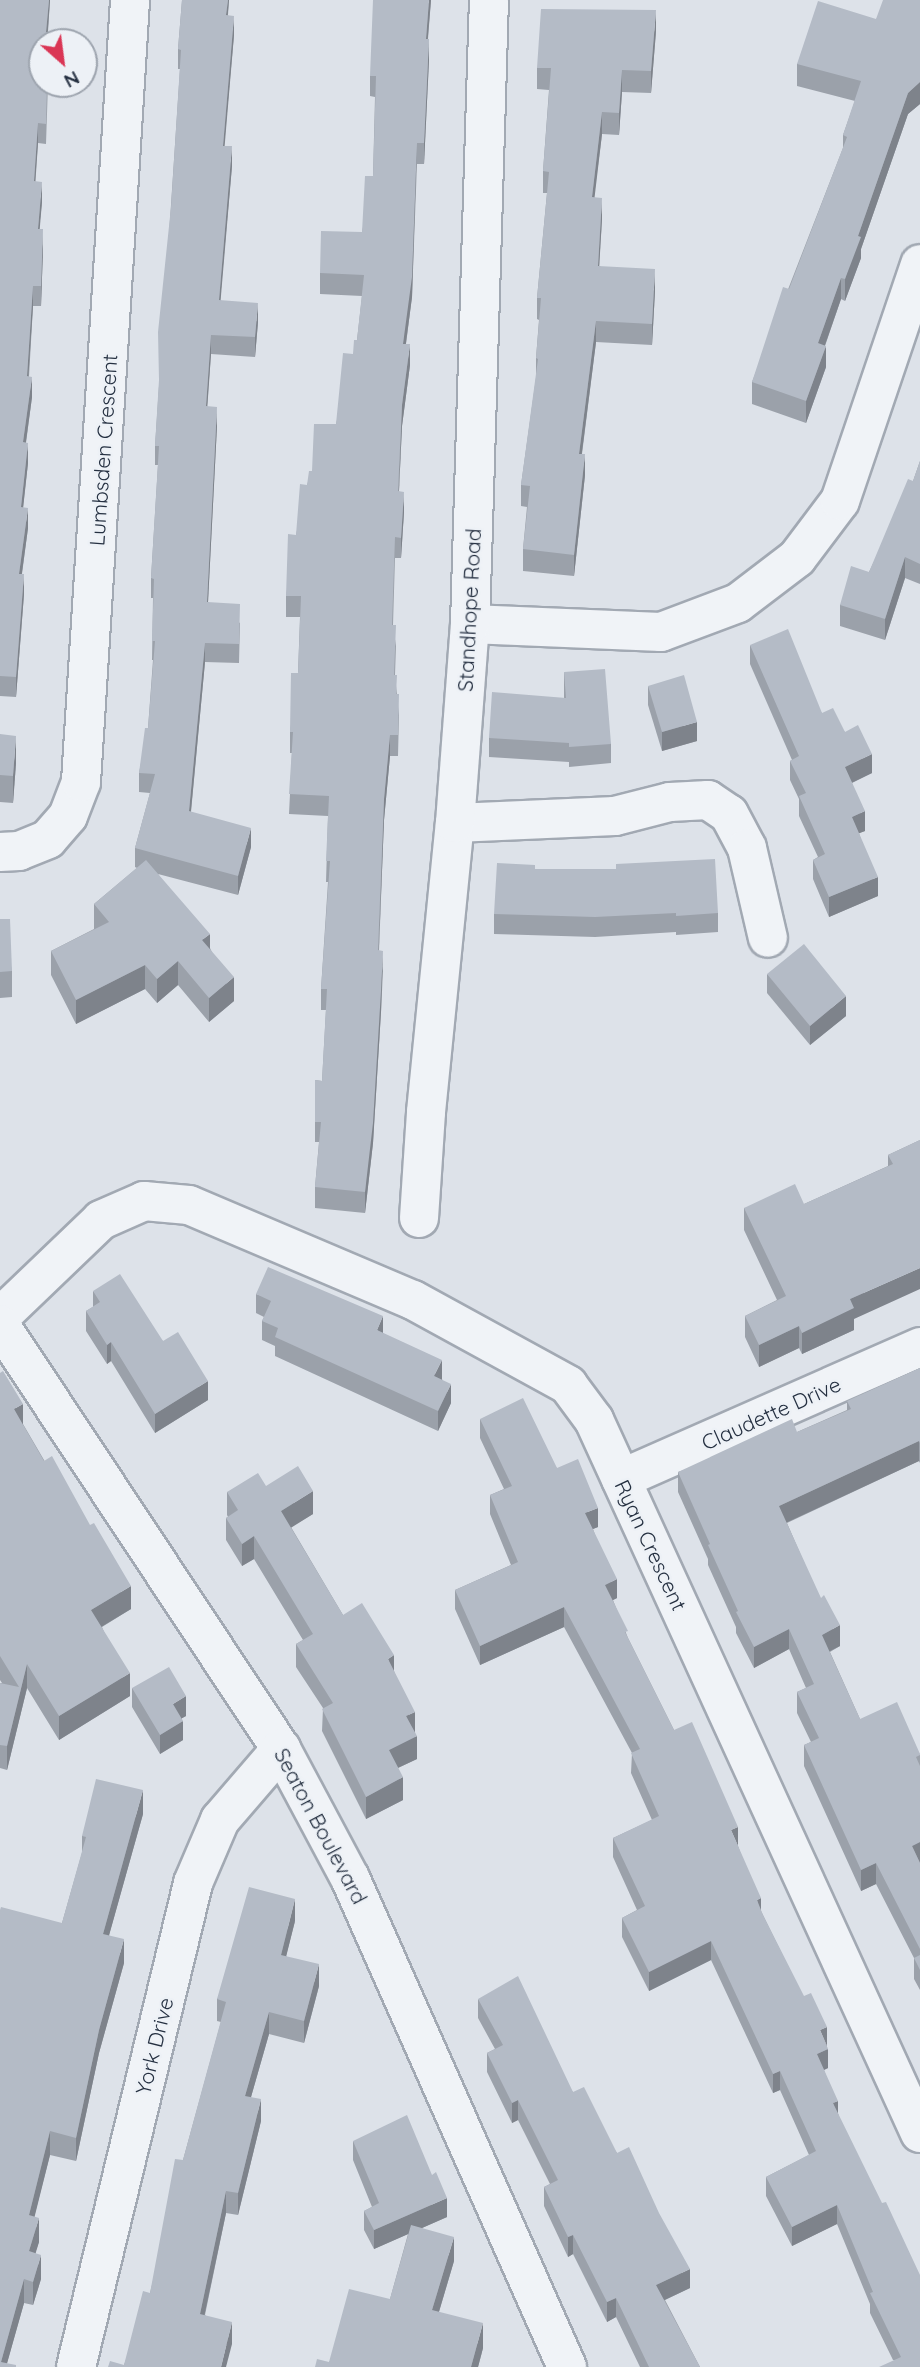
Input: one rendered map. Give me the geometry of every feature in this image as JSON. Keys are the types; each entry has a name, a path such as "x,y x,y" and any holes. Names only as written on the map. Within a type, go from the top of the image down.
{"street":[{"name":"Lumbsden Crescent","path":"0,852 19,851 48,839 68,816 81,782 130,0"},
{"name":"Standhope Road","path":"419,1219 426,1112 456,823 470,624 489,0"},
{"path":"470,624 661,632 738,603 797,558 840,501 920,264"},
{"path":"456,823 615,816 670,802 708,800 729,814 747,848 768,938"},
{"name":"Ryan Crescent","path":"0,1317 101,1220 144,1201 188,1205 413,1300 568,1385 594,1420 920,2133"},
{"name":"Seaton Boulevard","path":"0,1325 282,1749 351,1878 567,2367"},
{"name":"Claudette Drive","path":"621,1479 920,1347"},
{"name":"York Drive","path":"76,2367 194,1883 220,1820 282,1749"}],"building":[{"path":"0,0 49,0 46,28 28,28 28,98 47,98 46,124 38,123 34,181 42,182 38,229 43,229 41,286 33,286 27,376 32,377 23,442 28,443 21,507 28,508 19,574 24,574 16,677 0,676"},
{"path":"182,0 228,0 226,15 234,16 223,146 232,146 219,300 258,303 255,337 211,335 206,406 217,407 207,602 240,604 239,644 205,643 189,811 251,828 238,876 135,848 155,774 139,773 145,728 148,728 155,641 152,641 154,579 151,578 159,446 155,446 159,380 158,332 171,207"},
{"path":"373,0 429,0 426,39 429,39 424,143 417,143 412,277 403,344 410,344 402,405 398,491 404,492 401,538 395,537 392,625 396,625 394,675 397,675 396,694 399,694 398,735 390,735 384,799 378,950 383,951 373,1123 365,1192 315,1187 321,1122 315,1122 315,1080 322,1081 327,989 321,989 330,861 326,861 329,796 289,794 293,732 290,732 291,673 298,673 301,596 286,596 288,534 296,535 300,484 307,485 309,471 312,471 314,424 336,424 343,353 353,354 354,340 357,340 364,275 320,273 321,231 362,232 365,176 373,176 376,76 370,76"},
{"path":"883,0 920,0 920,82 908,93 858,236 861,237 845,279 841,278 818,343 826,346 806,401 752,382 783,287 789,289 847,137 843,135 861,81 797,64 818,1 876,19"},
{"path":"541,9 656,10 651,71 622,70 619,113 602,112 592,197 602,198 598,266 655,269 652,324 596,321 579,454 585,454 574,555 523,549 530,486 521,485 538,359 541,298 537,298 549,172 543,171 551,68 537,68"},
{"path":"920,461 920,564 905,557 885,619 840,605 851,566 869,572 908,479 913,481"},
{"path":"788,629 822,713 833,708 845,732 858,725 872,754 845,767 865,811 852,817 878,877 829,897 813,860 825,854 799,796 806,793 790,761 799,756 750,645"},
{"path":"605,669 611,744 569,747 569,743 489,738 492,692 566,698 564,672"},
{"path":"684,675 697,722 662,732 648,686"},
{"path":"0,734 16,736 13,776 0,775"},
{"path":"715,859 718,913 595,917 494,914 497,863 535,865 535,869 616,869 616,864"},
{"path":"146,860 210,934 202,940 234,977 209,998 178,961 157,979 145,965 76,1000 51,951 109,922 94,904"},
{"path":"0,919 10,919 12,971 0,972"},
{"path":"804,944 846,996 810,1026 767,974"},
{"path":"920,1140 920,1268 850,1299 854,1308 802,1333 799,1326 759,1345 745,1316 786,1296 744,1208 795,1184 804,1204 893,1164 888,1155"},
{"path":"268,1267 383,1316 377,1330 442,1360 434,1376 451,1384 438,1411 275,1337 278,1328 262,1321 271,1301 256,1294"},
{"path":"120,1274 163,1341 178,1332 208,1381 155,1414 111,1342 107,1345 86,1311 100,1302 93,1291"},
{"path":"920,1368 920,1443 919,1441 779,1506 821,1598 824,1595 840,1625 822,1635 860,1719 897,1702 920,1754 916,1757 920,1766 920,1842 912,1846 920,1863 920,1949 876,1863 861,1870 804,1745 819,1738 797,1692 814,1684 789,1629 754,1647 736,1612 738,1611 678,1472 792,1419 797,1432 851,1409 847,1401"},
{"path":"3,1371 23,1404 14,1409 44,1461 52,1456 90,1525 94,1523 131,1586 91,1610 130,1673 59,1716 27,1664 7,1746 0,1745 0,1683 19,1687 0,1656 0,1373"},
{"path":"523,1398 557,1468 578,1459 598,1508 585,1513 617,1579 605,1585 628,1631 625,1632 674,1730 692,1722 738,1827 731,1830 761,1898 757,1900 763,1915 804,1996 811,1993 827,2027 820,2030 828,2049 817,2054 838,2101 833,2103 882,2203 886,2202 920,2275 920,2367 879,2367 901,2357 870,2293 873,2292 837,2205 792,2227 766,2177 816,2151 780,2071 773,2074 711,1941 649,1972 622,1918 645,1906 613,1838 659,1816 631,1753 640,1749 564,1607 480,1646 455,1590 518,1562 490,1495 512,1486 480,1419"},
{"path":"298,1466 313,1491 281,1511 343,1615 362,1603 394,1655 388,1659 415,1712 406,1716 417,1736 389,1750 403,1777 366,1797 322,1709 333,1703 296,1644 313,1634 254,1536 242,1544 226,1518 238,1510 227,1492 258,1473 266,1486"},
{"path":"169,1667 186,1696 173,1704 183,1721 160,1735 132,1688"},
{"path":"96,1779 143,1790 103,1934 124,1939 99,2030 76,2138 50,2131 29,2215 39,2218 29,2251 41,2255 33,2282 24,2279 1,2362 16,2367 0,2367 0,1910 1,1907 62,1923 86,1837 82,1836"},
{"path":"249,1887 295,1899 281,1955 319,1964 304,2021 269,2012 245,2096 261,2099 238,2193 226,2191 200,2314 232,2322 221,2367 108,2367 110,2361 124,2365 143,2291 150,2293 175,2159 183,2160 226,2002 217,1999"},
{"path":"920,1955 920,1970 914,1958"},
{"path":"518,1976 573,2092 584,2087 617,2153 629,2147 659,2213 690,2269 656,2285 700,2367 649,2367 616,2298 607,2302 573,2235 568,2237 544,2187 558,2180 518,2100 512,2103 487,2053 503,2045 478,1999"},
{"path":"407,2115 432,2175 436,2172 447,2198 374,2230 364,2211 379,2203 353,2141"},
{"path":"411,2225 454,2237 432,2310 483,2323 471,2367 315,2367 317,2359 329,2362 349,2289 390,2299"}]}
